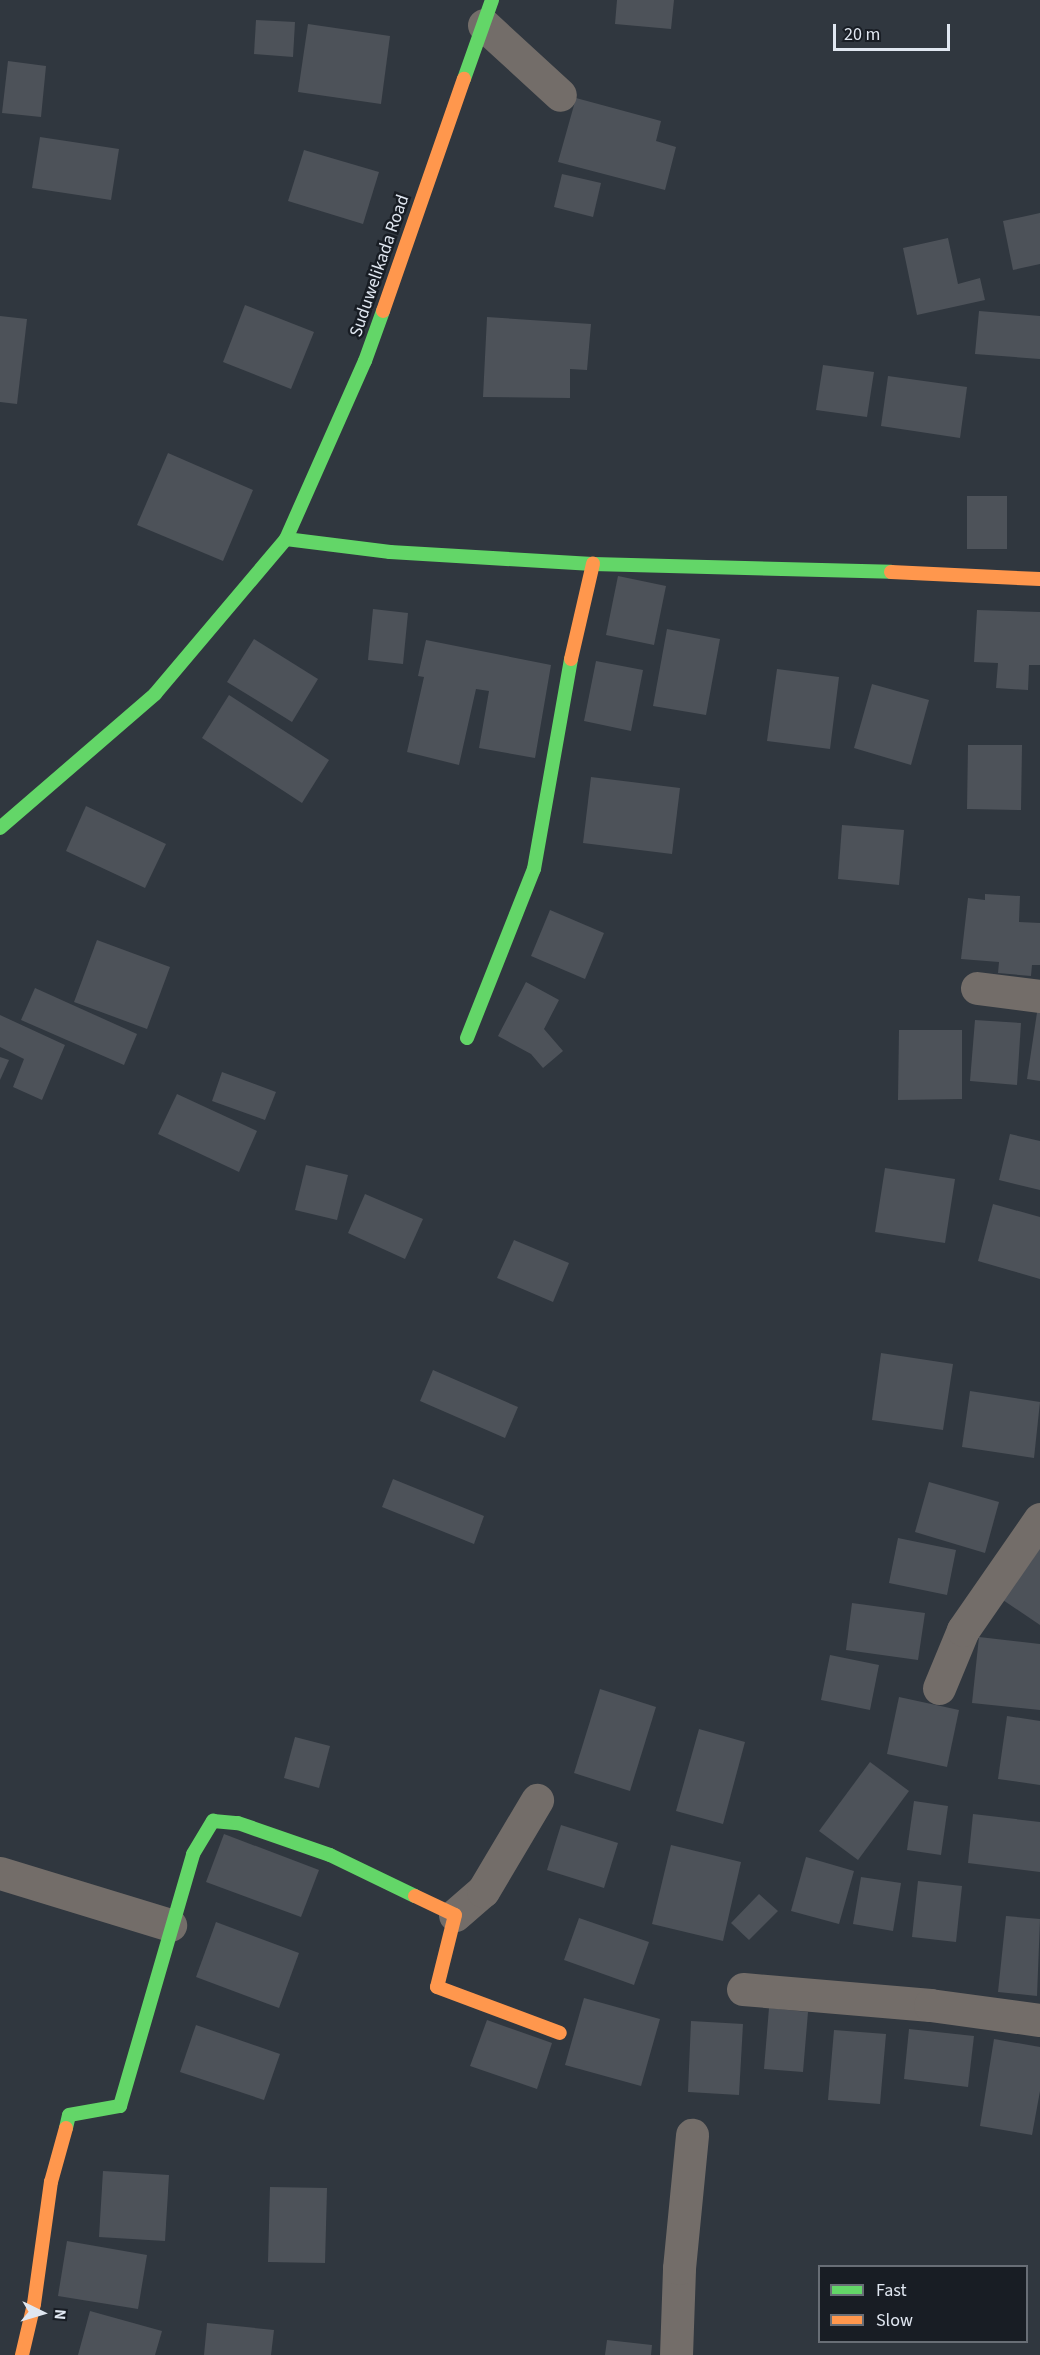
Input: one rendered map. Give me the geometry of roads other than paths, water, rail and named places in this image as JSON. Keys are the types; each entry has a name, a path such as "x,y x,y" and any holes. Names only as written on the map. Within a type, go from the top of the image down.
{"street":[{"path":"488,13 560,95"},
{"name":"Suduwelikada Road","path":"0,828 155,694 286,539 365,361 488,13"},
{"path":"286,539 390,552 593,564 775,567 1040,579"},
{"path":"467,1038 534,869 573,648 593,564"},
{"path":"977,988 1040,996"},
{"path":"939,1688 963,1630 1040,1519"},
{"path":"537,1800 483,1891 455,1915 437,1987 561,2033"},
{"path":"22,2355 34,2304 51,2182 69,2115 120,2106 170,1925 193,1854 213,1821 238,1823 330,1855 455,1915"},
{"path":"0,1873 170,1925"},
{"path":"742,1989 930,2005 1040,2020"},
{"path":"676,2355 679,2268 692,2135"}]}
